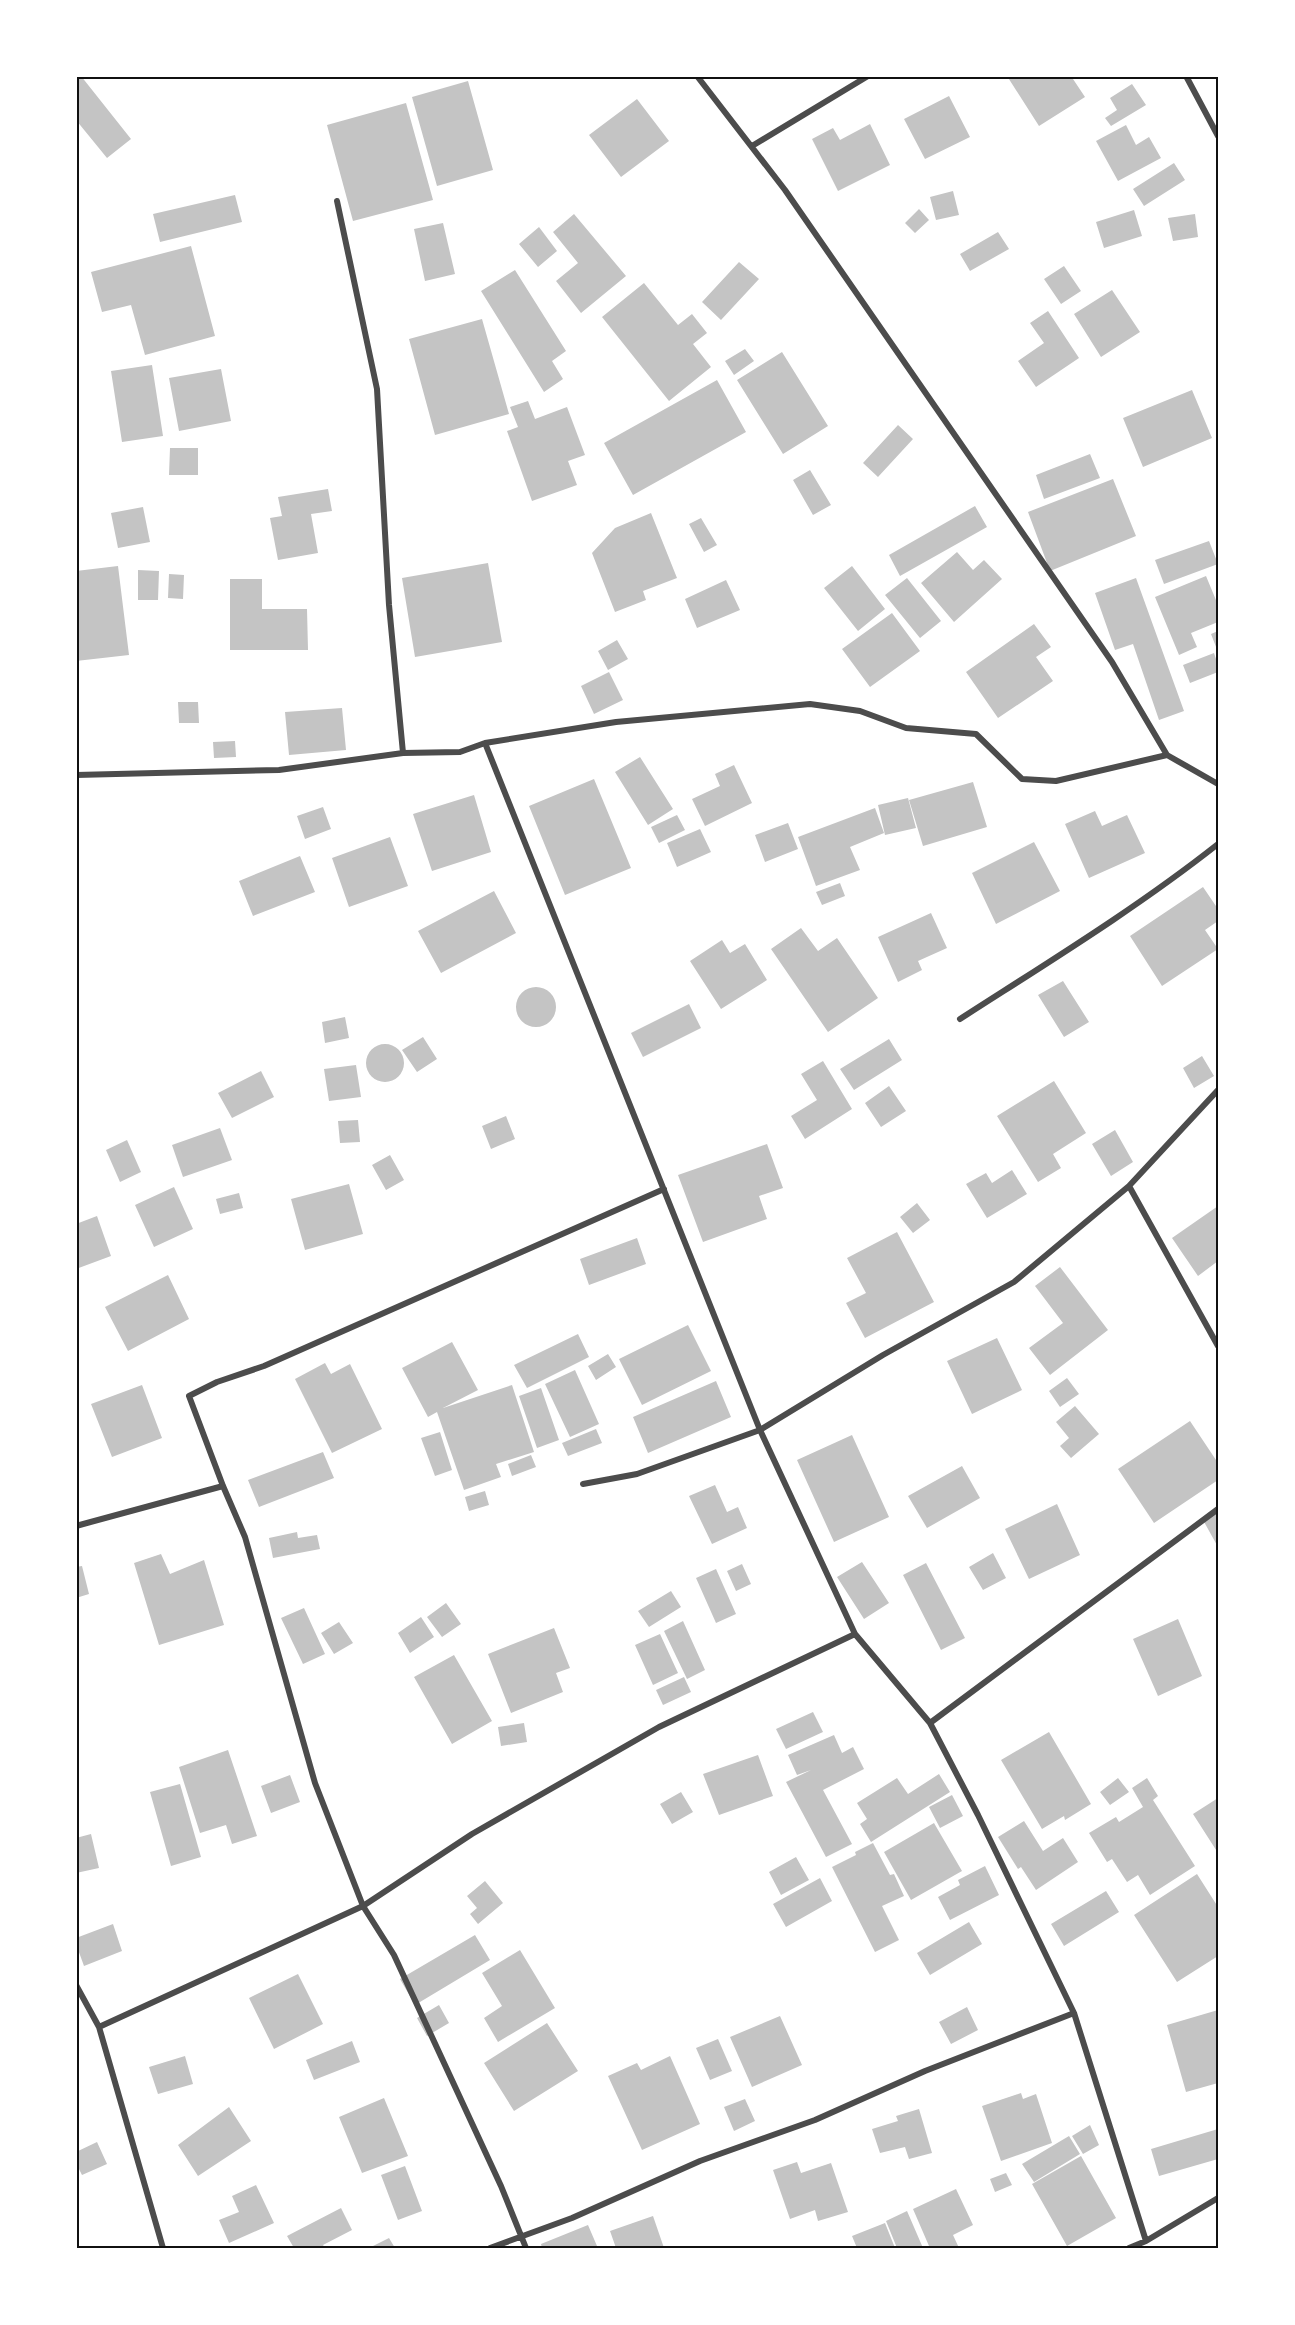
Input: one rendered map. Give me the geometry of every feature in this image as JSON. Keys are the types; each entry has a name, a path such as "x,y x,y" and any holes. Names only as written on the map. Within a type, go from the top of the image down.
{"street":[{"path":"697,76 792,200 1106,652 1167,756 1218,784"},
{"path":"752,146 868,76"},
{"path":"1186,76 1218,136"},
{"path":"337,201 377,389 389,605 404,753"},
{"path":"76,775 279,770 404,753 460,752 485,743 616,722 810,704 860,711 906,728 976,734 1022,778 1056,781 1167,756"},
{"path":"485,743 760,1430 855,1634 930,1723 978,1815 1074,2013 1146,2241"},
{"path":"960,1019 1125,913 1180,875 1218,844"},
{"path":"583,1484 637,1474 760,1430 883,1355 1014,1282 1130,1186 1218,1090"},
{"path":"1130,1186 1218,1345"},
{"path":"526,2248 394,1955 363,1906 315,1783 245,1537 189,1396 217,1382 275,1361 664,1189"},
{"path":"76,1526 223,1486"},
{"path":"930,1723 1218,1509"},
{"path":"99,2027 363,1906 472,1834 659,1727 855,1634"},
{"path":"76,1985 99,2027 163,2248"},
{"path":"490,2248 572,2218 700,2161 815,2120 925,2071 1074,2013"},
{"path":"1129,2248 1146,2241 1218,2198"}],"building":[{"path":"76,76 81,76 131,139 107,158 76,120"},
{"path":"1007,76 1071,76 1085,97 1039,126"},
{"path":"468,81 493,170 437,186 412,97"},
{"path":"1132,84 1146,105 1111,126 1105,118 1117,110 1110,98"},
{"path":"949,96 970,137 925,159 904,119"},
{"path":"637,99 669,141 621,177 589,135"},
{"path":"406,103 433,200 353,221 327,125"},
{"path":"870,124 890,165 838,191 812,139 833,128 840,140"},
{"path":"1126,125 1136,145 1149,137 1161,158 1118,181 1096,141"},
{"path":"1174,163 1185,180 1144,206 1133,189"},
{"path":"953,191 959,215 936,220 930,197"},
{"path":"235,195 242,222 160,242 153,214"},
{"path":"919,209 929,220 915,233 905,223"},
{"path":"1134,210 1142,236 1104,248 1096,222"},
{"path":"574,214 626,276 581,313 556,281 578,263 553,232"},
{"path":"1195,214 1198,237 1173,241 1168,218"},
{"path":"443,223 455,274 425,281 414,229"},
{"path":"539,227 557,251 538,267 519,244"},
{"path":"998,232 1009,249 970,271 960,254"},
{"path":"191,246 215,336 145,355 131,305 102,312 91,272"},
{"path":"739,262 759,279 721,320 702,302"},
{"path":"1064,266 1081,291 1061,304 1044,279"},
{"path":"515,270 566,351 552,361 563,379 544,392 481,291"},
{"path":"644,283 678,325 692,314 707,333 693,344 711,367 669,401 602,317"},
{"path":"1112,290 1140,332 1101,357 1074,314"},
{"path":"1048,311 1079,358 1036,387 1018,361 1044,343 1030,323"},
{"path":"482,319 509,414 435,435 409,339"},
{"path":"745,349 754,361 734,375 725,361"},
{"path":"782,352 828,426 783,454 737,380"},
{"path":"152,365 163,436 122,442 111,371"},
{"path":"221,369 231,421 179,431 169,378"},
{"path":"717,380 746,432 633,495 604,443"},
{"path":"1192,390 1212,438 1143,467 1123,418"},
{"path":"528,401 535,419 567,407 585,455 568,461 577,485 532,501 507,431 518,427 510,407"},
{"path":"898,425 913,439 878,477 863,463"},
{"path":"170,448 198,448 198,475 169,475"},
{"path":"1090,454 1100,478 1044,499 1036,475"},
{"path":"810,470 831,505 813,515 793,480"},
{"path":"1113,479 1136,536 1050,571 1028,512"},
{"path":"328,489 332,511 311,514 318,553 278,560 270,518 282,516 278,497"},
{"path":"975,506 987,527 900,576 889,555"},
{"path":"143,507 150,542 118,548 111,513"},
{"path":"651,513 677,578 643,591 646,600 615,612 592,553 615,528"},
{"path":"701,518 717,545 704,552 689,524"},
{"path":"1209,541 1218,564 1164,584 1155,560"},
{"path":"957,552 973,570 984,560 1002,579 954,622 921,583"},
{"path":"488,563 502,642 415,657 402,578"},
{"path":"118,566 129,655 76,661 76,571"},
{"path":"852,566 885,609 858,631 824,588"},
{"path":"138,570 159,571 158,600 138,600"},
{"path":"169,574 184,575 183,599 168,598"},
{"path":"1206,576 1218,605 1218,622 1191,633 1197,647 1179,655 1155,597"},
{"path":"907,578 941,621 920,638 885,595"},
{"path":"1136,578 1184,711 1159,720 1133,644 1115,650 1095,593"},
{"path":"230,579 262,579 262,609 307,609 308,650 230,650"},
{"path":"726,580 740,610 697,628 685,599"},
{"path":"892,613 920,651 870,687 842,649"},
{"path":"1034,624 1051,647 1036,657 1053,681 998,718 966,672"},
{"path":"1218,631 1218,652 1211,634"},
{"path":"617,640 628,659 608,670 598,651"},
{"path":"1214,653 1218,672 1190,683 1183,665"},
{"path":"609,672 623,700 594,714 581,686"},
{"path":"178,702 198,702 199,723 179,723"},
{"path":"342,708 346,750 289,755 285,712"},
{"path":"235,741 236,757 214,758 213,742"},
{"path":"640,757 673,809 648,825 615,772"},
{"path":"734,765 752,803 705,826 692,799 720,786 715,774"},
{"path":"594,779 631,868 565,895 529,806"},
{"path":"973,782 987,827 923,846 909,800"},
{"path":"474,795 491,852 432,871 413,814"},
{"path":"908,798 916,828 885,835 878,805"},
{"path":"323,807 331,829 305,839 297,816"},
{"path":"875,808 884,833 850,847 860,870 816,886 798,837"},
{"path":"1095,811 1102,826 1127,815 1145,853 1089,878 1065,824"},
{"path":"677,815 685,830 659,843 651,827"},
{"path":"788,823 798,849 765,862 755,835"},
{"path":"700,829 711,852 677,867 667,843"},
{"path":"390,837 408,886 349,907 332,858"},
{"path":"1034,842 1060,891 996,924 972,873"},
{"path":"300,856 315,892 253,916 239,881"},
{"path":"840,883 845,896 822,905 816,892"},
{"path":"1203,887 1218,909 1218,921 1205,930 1218,949 1162,986 1130,936"},
{"path":"494,891 516,933 441,973 418,931"},
{"path":"931,913 947,948 918,961 922,970 898,982 878,937"},
{"path":"801,928 818,951 837,938 878,998 828,1032 771,949"},
{"path":"722,940 730,953 745,944 767,980 721,1009 690,961"},
{"path":"1063,981 1089,1022 1064,1037 1038,995"},
{"path":"536,987 550,993 556,1007 550,1021 536,1027 522,1021 516,1007 522,993"},
{"path":"689,1004 701,1028 643,1057 631,1033"},
{"path":"345,1017 349,1038 325,1043 322,1022"},
{"path":"423,1037 437,1059 417,1072 402,1050"},
{"path":"889,1039 902,1060 854,1090 840,1069"},
{"path":"385,1044 399,1049 404,1063 399,1077 385,1082 371,1077 366,1063 371,1049"},
{"path":"1202,1056 1214,1076 1194,1088 1183,1068"},
{"path":"823,1061 852,1109 805,1139 791,1116 817,1100 801,1074"},
{"path":"356,1065 361,1097 329,1101 324,1069"},
{"path":"261,1071 274,1097 232,1118 218,1093"},
{"path":"1054,1081 1086,1133 1053,1154 1061,1168 1038,1182 997,1116"},
{"path":"889,1086 906,1111 881,1127 865,1103"},
{"path":"506,1116 515,1139 491,1149 482,1126"},
{"path":"358,1120 360,1142 340,1143 338,1121"},
{"path":"220,1128 232,1160 183,1177 172,1145"},
{"path":"1115,1130 1133,1162 1111,1176 1092,1144"},
{"path":"127,1140 141,1172 120,1182 106,1150"},
{"path":"767,1144 783,1188 759,1196 767,1219 703,1242 678,1175"},
{"path":"390,1155 404,1180 386,1190 372,1165"},
{"path":"1012,1170 1027,1194 987,1218 966,1184 986,1173 992,1183"},
{"path":"349,1184 363,1234 305,1250 291,1199"},
{"path":"174,1187 193,1229 154,1247 135,1205"},
{"path":"239,1193 243,1208 220,1214 216,1199"},
{"path":"917,1203 930,1220 913,1233 900,1217"},
{"path":"1218,1206 1218,1261 1198,1276 1172,1238"},
{"path":"97,1216 111,1256 76,1269 76,1224"},
{"path":"897,1232 934,1302 865,1338 846,1303 866,1293 847,1258"},
{"path":"637,1238 646,1264 589,1285 580,1259"},
{"path":"1060,1267 1108,1330 1050,1375 1029,1348 1063,1323 1035,1286"},
{"path":"168,1275 189,1319 128,1351 105,1307"},
{"path":"688,1325 711,1371 642,1405 619,1359"},
{"path":"578,1334 589,1357 527,1388 514,1365"},
{"path":"997,1338 1022,1390 972,1414 947,1361"},
{"path":"452,1342 478,1390 443,1408 512,1385 534,1452 496,1464 501,1477 464,1490 437,1412 428,1417 402,1368"},
{"path":"608,1354 616,1367 596,1380 588,1366"},
{"path":"325,1363 331,1374 350,1364 382,1429 332,1453 295,1379"},
{"path":"575,1370 599,1424 570,1437 545,1384"},
{"path":"1067,1378 1079,1394 1060,1407 1049,1391"},
{"path":"716,1381 731,1417 648,1453 633,1417"},
{"path":"142,1385 162,1438 112,1457 91,1404"},
{"path":"541,1388 559,1440 537,1448 519,1396"},
{"path":"1075,1406 1099,1434 1071,1458 1060,1446 1069,1438 1056,1422"},
{"path":"1190,1421 1218,1463 1218,1480 1154,1523 1118,1469"},
{"path":"596,1429 602,1443 568,1456 562,1443"},
{"path":"440,1432 452,1470 435,1476 421,1438"},
{"path":"852,1435 889,1517 834,1542 797,1460"},
{"path":"323,1452 334,1478 259,1507 248,1480"},
{"path":"531,1455 536,1467 512,1476 508,1464"},
{"path":"962,1466 980,1498 927,1528 908,1496"},
{"path":"715,1485 727,1512 738,1507 747,1528 712,1544 689,1496"},
{"path":"485,1491 489,1505 469,1511 465,1497"},
{"path":"1057,1504 1080,1555 1029,1579 1005,1529"},
{"path":"1218,1512 1218,1547 1203,1520"},
{"path":"297,1532 298,1538 317,1535 320,1549 273,1558 269,1538"},
{"path":"993,1553 1006,1578 983,1590 969,1567"},
{"path":"161,1554 170,1574 204,1560 224,1625 159,1645 134,1563"},
{"path":"862,1562 889,1603 864,1619 837,1577"},
{"path":"926,1563 965,1638 941,1650 903,1575"},
{"path":"742,1564 751,1584 736,1591 727,1571"},
{"path":"82,1566 89,1594 76,1598 76,1567"},
{"path":"716,1569 736,1614 716,1623 696,1578"},
{"path":"671,1591 681,1607 649,1627 638,1611"},
{"path":"446,1603 461,1624 442,1637 427,1617"},
{"path":"304,1608 325,1654 303,1664 281,1618"},
{"path":"421,1617 434,1637 410,1653 398,1633"},
{"path":"1178,1619 1202,1676 1158,1696 1133,1639"},
{"path":"683,1621 705,1670 687,1679 664,1631"},
{"path":"339,1622 353,1643 334,1654 321,1633"},
{"path":"554,1628 570,1668 556,1673 563,1692 511,1713 488,1654"},
{"path":"660,1634 678,1673 653,1685 635,1645"},
{"path":"454,1655 492,1721 452,1744 414,1677"},
{"path":"684,1677 691,1692 663,1705 656,1690"},
{"path":"813,1712 823,1732 786,1749 776,1729"},
{"path":"524,1723 527,1742 501,1746 498,1727"},
{"path":"1049,1732 1091,1804 1065,1820 1064,1816 1042,1829 1001,1760"},
{"path":"834,1735 842,1753 853,1747 864,1769 823,1790 852,1844 826,1857 786,1782 811,1770 797,1775 788,1755"},
{"path":"228,1750 257,1836 232,1844 226,1825 200,1833 179,1767"},
{"path":"758,1755 773,1796 719,1815 703,1774"},
{"path":"939,1774 950,1792 871,1842 860,1824 867,1819 857,1803 897,1778 908,1794"},
{"path":"290,1775 300,1802 271,1813 261,1786"},
{"path":"1118,1778 1129,1792 1110,1805 1100,1792"},
{"path":"1147,1778 1158,1796 1153,1800 1195,1866 1150,1895 1138,1875 1127,1882 1112,1859 1107,1862 1089,1833 1116,1817 1119,1822 1143,1807 1132,1788"},
{"path":"180,1784 201,1857 171,1866 150,1792"},
{"path":"681,1792 693,1812 672,1824 660,1804"},
{"path":"952,1795 963,1816 940,1828 929,1807"},
{"path":"1218,1798 1218,1853 1193,1814"},
{"path":"1024,1821 1043,1851 1063,1838 1078,1862 1036,1890 1021,1867 1018,1869 998,1837"},
{"path":"934,1823 962,1871 911,1900 884,1852"},
{"path":"91,1834 99,1868 76,1873 76,1838"},
{"path":"873,1843 890,1875 894,1874 904,1896 882,1906 899,1940 875,1952 832,1867"},
{"path":"796,1857 809,1880 781,1895 769,1872"},
{"path":"985,1866 999,1895 950,1920 938,1897 960,1885 958,1880"},
{"path":"1197,1874 1218,1907 1218,1956 1177,1982 1134,1915"},
{"path":"820,1878 832,1901 786,1927 773,1904"},
{"path":"485,1881 503,1903 478,1924 470,1914 477,1908 467,1896"},
{"path":"1106,1891 1119,1912 1064,1946 1051,1924"},
{"path":"969,1922 982,1944 930,1975 917,1953"},
{"path":"113,1924 122,1951 84,1966 76,1938"},
{"path":"475,1935 490,1960 415,2005 400,1979"},
{"path":"520,1950 555,2008 498,2042 484,2018 502,2006 482,1973"},
{"path":"298,1974 323,2024 274,2049 249,1998"},
{"path":"439,2005 449,2023 427,2036 417,2018"},
{"path":"967,2007 978,2030 951,2044 939,2022"},
{"path":"1218,2010 1218,2083 1186,2092 1167,2025"},
{"path":"780,2016 802,2065 752,2087 730,2037"},
{"path":"547,2023 578,2071 514,2111 484,2063"},
{"path":"718,2039 732,2071 710,2080 696,2048"},
{"path":"352,2041 360,2062 314,2080 306,2060"},
{"path":"185,2056 193,2084 158,2094 149,2067"},
{"path":"670,2056 700,2124 642,2150 608,2076 637,2063 641,2070"},
{"path":"1021,2093 1023,2099 1036,2094 1052,2143 1001,2161 982,2106"},
{"path":"384,2098 408,2156 362,2173 339,2117"},
{"path":"745,2099 755,2121 734,2131 724,2107"},
{"path":"229,2107 251,2141 198,2176 178,2145"},
{"path":"919,2109 932,2153 909,2159 905,2147 880,2153 872,2129 898,2121 896,2116"},
{"path":"1090,2125 1099,2145 1083,2154 1072,2136"},
{"path":"1218,2129 1218,2159 1159,2176 1151,2149"},
{"path":"1069,2136 1080,2154 1034,2182 1022,2164"},
{"path":"97,2142 107,2164 82,2175 76,2163 76,2152"},
{"path":"1081,2156 1116,2218 1067,2246 1032,2184"},
{"path":"797,2162 801,2173 831,2163 848,2212 818,2221 815,2210 790,2219 773,2170"},
{"path":"405,2166 422,2211 398,2220 381,2175"},
{"path":"1006,2173 1012,2185 995,2192 990,2179"},
{"path":"256,2185 274,2223 229,2243 219,2220 239,2212 232,2196"},
{"path":"956,2189 973,2225 953,2235 959,2248 924,2248 929,2246 913,2209"},
{"path":"341,2208 352,2230 323,2245 325,2248 294,2248 287,2236"},
{"path":"907,2211 923,2248 897,2248 886,2221"},
{"path":"653,2216 664,2248 616,2248 610,2231"},
{"path":"885,2223 895,2248 857,2248 852,2236"},
{"path":"588,2225 597,2246 542,2248 541,2244"},
{"path":"389,2238 395,2248 369,2248"}]}
